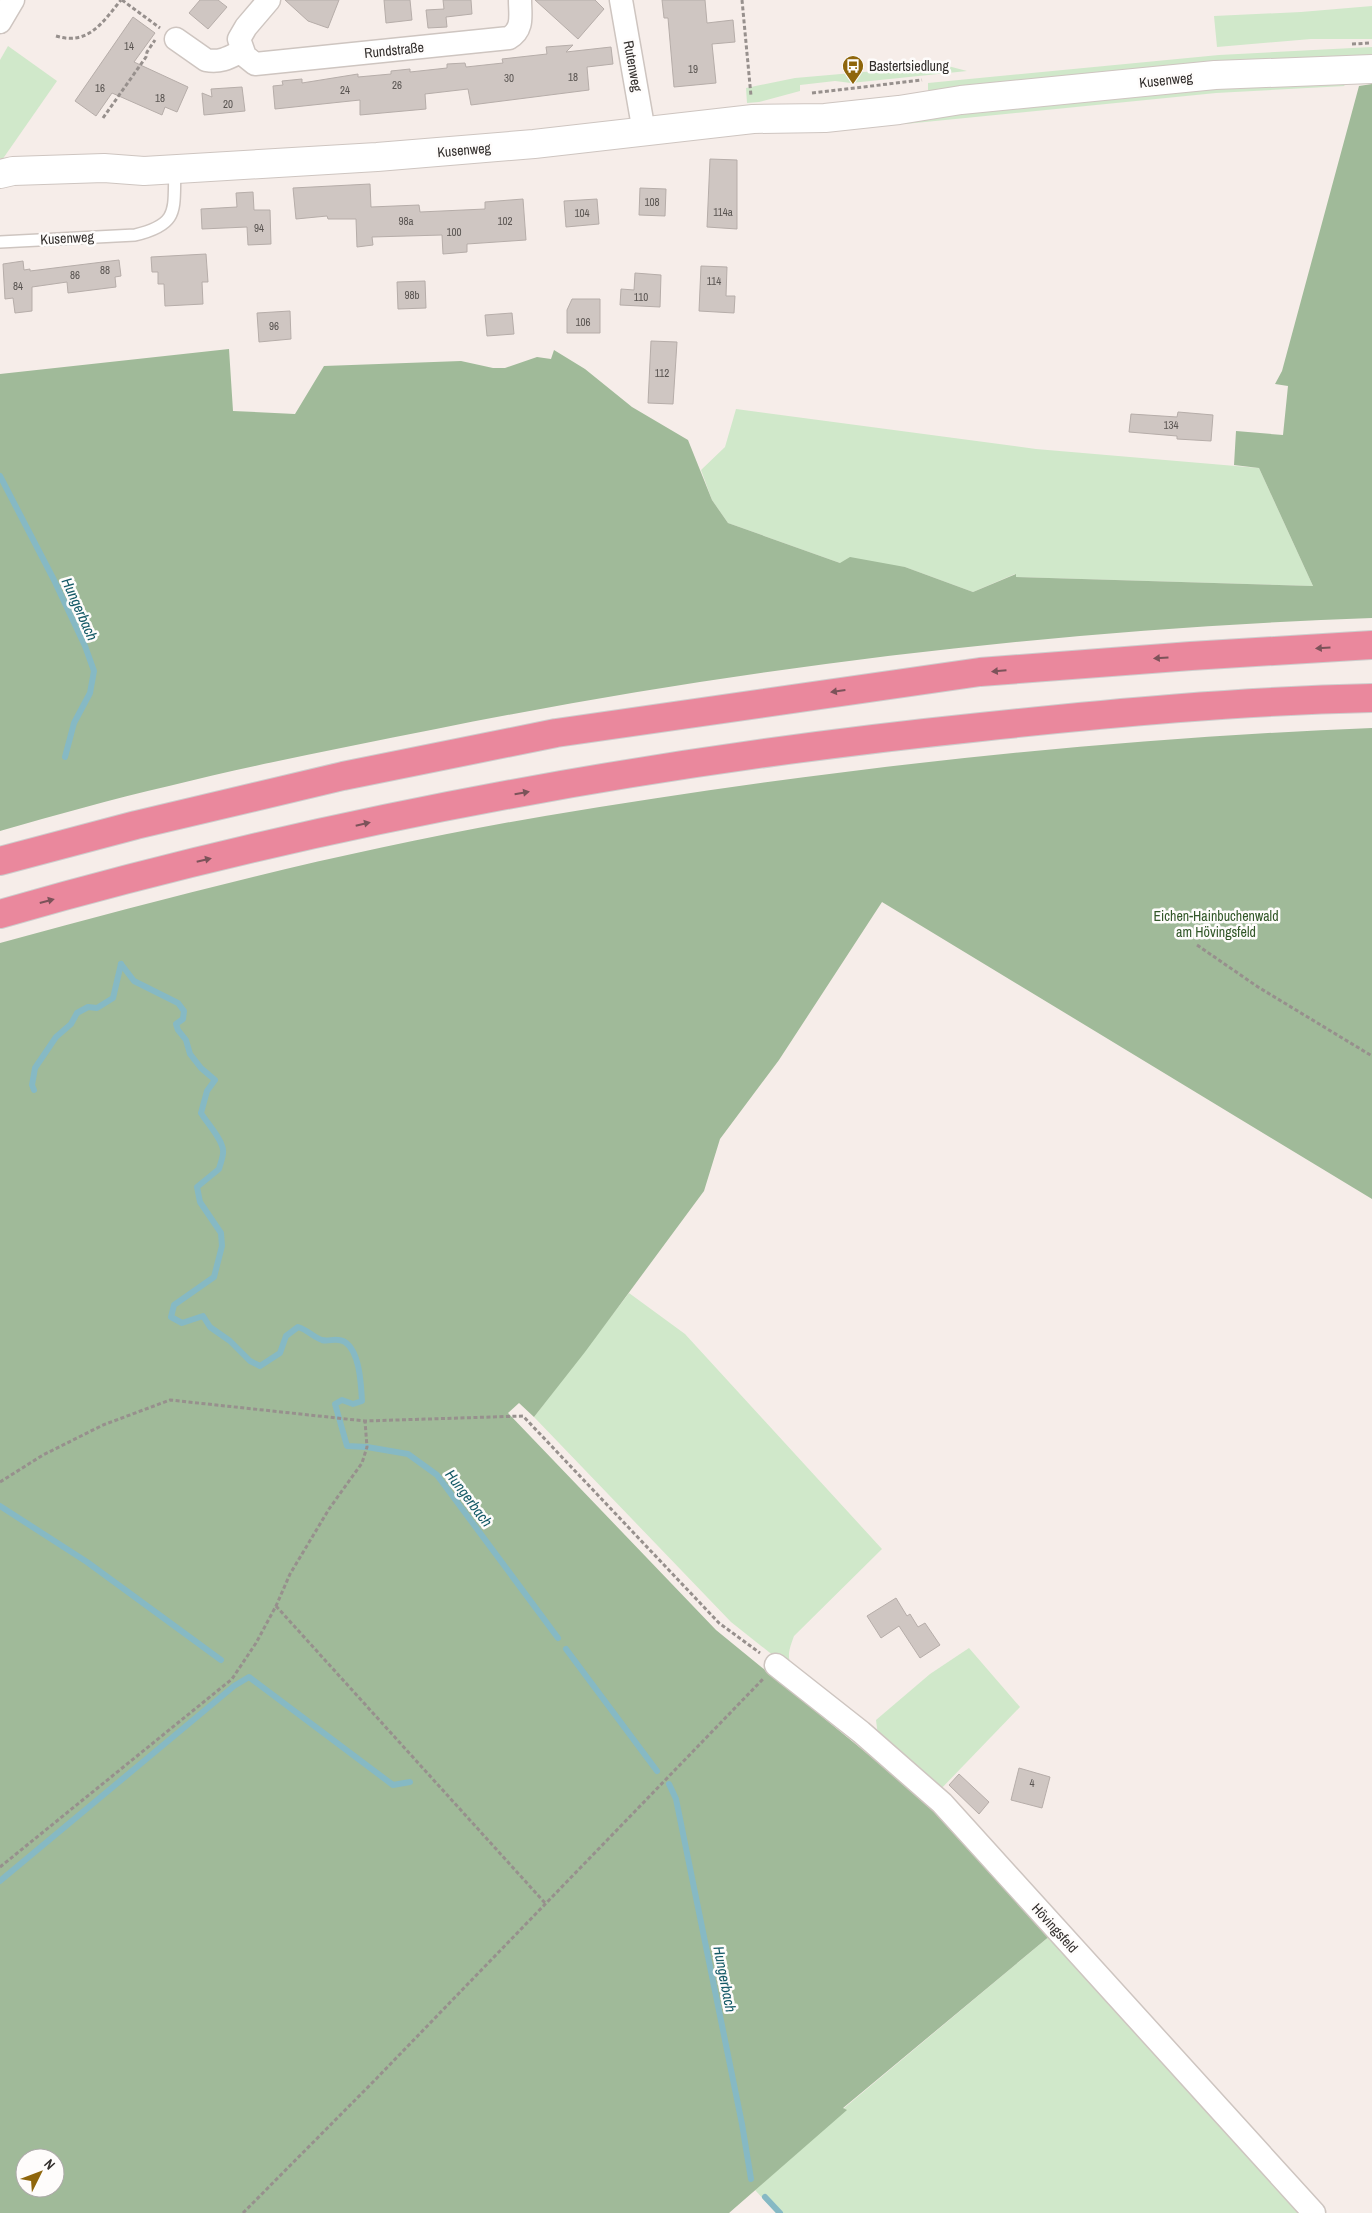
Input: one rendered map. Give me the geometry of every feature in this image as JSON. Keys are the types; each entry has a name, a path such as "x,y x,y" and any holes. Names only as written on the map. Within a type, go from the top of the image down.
{"highway":[{"path":"0,860 145,822 335,777 565,732 980,672 1372,645"},
{"path":"0,914 177,867 389,818 652,769 868,738 1129,711 1372,698"}],"street":[{"path":"0,22 13,0"},
{"path":"169,34 206,60 224,60 242,51 239,39 242,33 269,0"},
{"name":"Rundstraße","path":"242,51 250,60 260,65 509,38 517,33 520,26 520,0"},
{"name":"Rutenweg","path":"622,0 644,132"},
{"name":"Kusenweg","path":"0,174 13,171 104,168 144,171 377,157 534,144 753,119 825,118 899,110 961,100 1215,75 1372,69"},
{"name":"Kusenweg","path":"0,188 91,184 144,171"},
{"name":"Hövingsfeld","path":"776,1666 861,1732 942,1803 1314,2213"}],"lane":[{"name":"Kusenweg","path":"0,242 136,234 150,231 169,220 173,212 175,169"}],"path":[{"path":"56,36 67,39 80,37 95,31 121,0 169,34 147,52 146,57 103,118"},
{"path":"742,0 753,119"},
{"path":"1197,945 1258,987 1372,1056"},
{"path":"0,1482 43,1454 103,1425 170,1400 365,1421 523,1416 719,1623 776,1666 545,1902 374,2081 243,2213"},
{"path":"0,1867 232,1678 256,1643 276,1606 290,1574 309,1541 329,1508 362,1463 367,1447 365,1421"},
{"path":"276,1606 545,1902"}],"green space":[{"path":"1372,6 1372,39 1311,39 1217,47 1214,16 1301,12"},
{"path":"8,46 57,81 2,160 0,158 0,60"},
{"path":"1372,47 1372,58 951,93 928,90 928,83 1219,55"},
{"path":"944,65 967,71 851,83 835,81 800,85 800,91 759,102 747,103 746,88 795,78"},
{"path":"1337,79 1345,86 1216,93 905,124 904,114 1212,85"},
{"path":"1372,84 1372,618 1254,623 1019,642 902,654 668,687 436,729 268,763 126,796 0,831 0,374 229,349 233,411 295,414 324,366 461,361 493,368 505,368 537,357 551,359 554,350 585,369 632,407 688,440 712,500 728,523 840,563 850,557 905,567 973,592 1016,574 1016,577 1313,586 1259,468 1234,465 1236,431 1283,435 1288,386 1275,384 1282,371 1359,86"},
{"path":"736,409 1036,449 1259,468 1313,586 1015,577 1015,574 973,592 905,567 840,563 728,523 712,500 701,470 725,447"},
{"name":"Eichen-Hainbuchenwald am Hövingsfeld","path":"1372,728 1372,1199 882,902 779,1060 720,1139 704,1191 585,1352 534,1417 519,1403 508,1413 716,1630 935,1809 1051,1935 843,2108 847,2110 729,2213 0,2213 0,943 271,873 476,828 750,784 957,759 1164,740"},
{"path":"629,1293 685,1334 882,1549 794,1636 789,1657 792,1666 799,1676 731,1622 534,1417"},
{"path":"969,1648 1020,1707 938,1792 878,1736 876,1720 930,1674"},
{"path":"1051,1935 1305,2213 776,2213 755,2190 846,2110 843,2109"}],"building":[{"path":"200,0 218,0 227,7 208,29 189,13"},
{"path":"285,0 339,0 328,28 308,21"},
{"path":"384,0 410,0 412,20 386,23"},
{"path":"443,0 471,0 472,14 446,17 447,27 428,28 426,10 444,9"},
{"path":"535,0 595,0 604,9 578,39"},
{"path":"662,0 705,0 707,23 733,20 735,42 712,44 716,83 674,87 668,18 664,18"},
{"path":"133,17 155,33 134,62 188,87 177,112 165,107 162,115 112,93 96,116 75,101"},
{"path":"573,45 566,52 611,47 613,64 587,67 589,90 471,105 468,89 425,94 426,109 360,115 360,100 275,109 273,86 283,85 282,81 302,79 302,83 358,74 358,77 391,74 391,71 410,69 410,72 447,68 447,64 465,63 466,67 503,63 502,59 547,54 546,47"},
{"path":"242,87 245,111 204,115 202,93 212,97 211,89"},
{"path":"710,159 737,160 737,229 707,227"},
{"path":"370,184 371,207 419,205 420,212 485,209 485,202 523,199 526,240 467,244 467,252 443,254 442,235 372,237 373,245 357,247 356,219 328,219 327,216 296,219 293,188"},
{"path":"640,188 666,189 665,216 639,215"},
{"path":"253,192 254,210 270,210 271,244 248,245 247,227 202,229 201,209 237,207 236,193"},
{"path":"597,199 599,224 566,227 564,201"},
{"path":"206,254 208,282 202,282 203,304 165,306 164,284 158,284 158,272 152,272 151,257"},
{"path":"119,260 121,276 115,277 116,287 68,293 67,282 32,287 32,311 15,313 13,298 5,299 3,264 23,261 24,270 30,269 30,271"},
{"path":"701,266 727,267 726,296 735,296 734,313 699,311"},
{"path":"635,273 661,275 660,307 620,305 621,289 634,290"},
{"path":"425,281 426,308 398,309 397,282"},
{"path":"572,299 600,299 600,333 567,333 567,310"},
{"path":"290,311 291,339 259,342 257,313"},
{"path":"512,313 514,334 487,336 485,315"},
{"path":"651,341 677,342 673,404 648,403"},
{"path":"1178,412 1213,415 1211,441 1177,439 1177,436 1129,432 1131,414 1177,417"},
{"path":"896,1598 907,1616 910,1614 918,1627 925,1623 940,1645 920,1658 899,1626 881,1638 867,1616"},
{"path":"1019,1768 1050,1777 1042,1808 1011,1800"},
{"path":"959,1774 989,1802 979,1814 949,1785"}],"waterway":[{"name":"Hungerbach","path":"0,476 54,580 85,646 94,671 90,693 74,723 65,757"},
{"name":"Hungerbach","path":"121,964 134,981 178,1003 184,1011 183,1019 176,1024 178,1030 186,1040 190,1054 201,1068 215,1080 207,1091 201,1113 220,1141 223,1155 219,1169 197,1187 200,1202 221,1233 222,1246 214,1277 174,1305 171,1317 182,1323 203,1316 210,1327 230,1341 250,1361 260,1366 280,1353 286,1336 298,1327 322,1340 345,1342 354,1353 357,1361 362,1401 353,1404 342,1400 335,1404 347,1446 367,1447 408,1454 437,1475 558,1638"},
{"path":"34,1090 32,1085 35,1068 56,1037 71,1024 77,1013 88,1007 97,1008 113,998 121,964"},
{"path":"0,1506 87,1562 221,1660"},
{"name":"Hungerbach","path":"566,1649 657,1771"},
{"path":"0,1881 234,1686 249,1677 393,1785 410,1782"},
{"name":"Hungerbach","path":"669,1784 676,1799 742,2124 751,2179"},
{"name":"Hungerbach","path":"765,2197 780,2213"}],"place":[{"name":"Bastertsiedlung","path":"853,85"}]}
